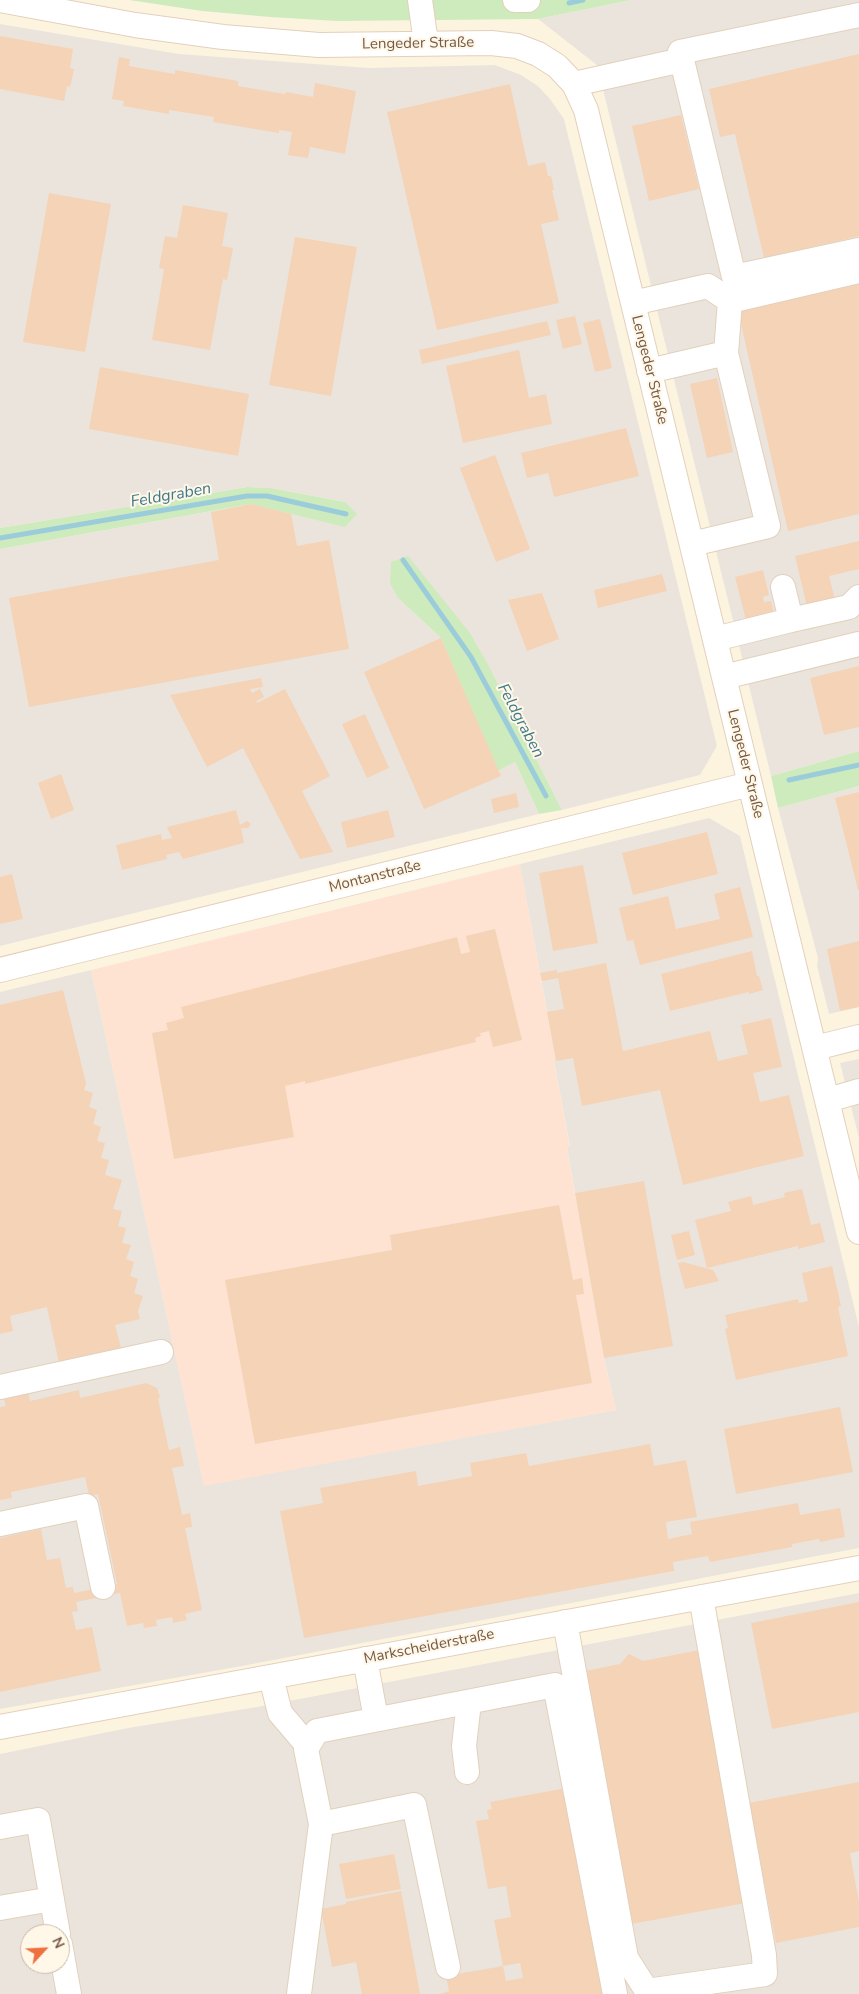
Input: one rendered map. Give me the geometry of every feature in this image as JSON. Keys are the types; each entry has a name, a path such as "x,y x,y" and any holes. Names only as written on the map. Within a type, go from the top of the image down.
{"street":[{"name":"Lengeder Straße","path":"0,0 135,25 223,37 319,45 491,43 517,46 538,54 557,66 574,84 586,110 859,1232"},
{"path":"515,0 528,0"},
{"path":"426,43 428,3"},
{"path":"859,15 680,52 734,277 859,250"},
{"path":"574,84 682,60"},
{"path":"633,303 708,286 730,301 859,271"},
{"path":"692,544 768,526 726,353 730,301"},
{"path":"649,371 726,353"},
{"path":"783,587 791,620"},
{"path":"715,638 849,607 859,596"},
{"path":"724,677 859,644"},
{"name":"Montanstraße","path":"0,970 750,784"},
{"path":"815,1048 859,1037"},
{"path":"828,1100 859,1091"},
{"path":"0,1387 161,1352"},
{"path":"0,1524 86,1506 103,1587"},
{"name":"Markscheiderstraße","path":"0,1727 859,1568"},
{"path":"565,1622 626,1958 647,1991 765,1974 764,1955 701,1597"},
{"path":"365,1659 376,1720"},
{"path":"271,1676 280,1713 308,1746"},
{"path":"299,1994 321,1824 306,1749 317,1732 555,1685 615,1994"},
{"path":"467,1772 464,1746 469,1702"},
{"path":"321,1824 414,1805 448,1967"},
{"path":"0,1827 38,1820 56,1924"},
{"path":"0,1908 52,1899"},
{"path":"65,1974 69,1994"}],"shaded area":[{"path":"631,0 859,0 859,751 771,776 597,65 538,19"},
{"path":"0,24 179,54 369,68 495,65 521,75 538,86 564,119 717,746 700,775 562,810 492,672 398,598 441,638 498,771 515,762 539,814 0,946 0,549 251,504 345,502 271,488 247,487 0,528"},
{"path":"859,786 859,1007 829,1014 817,966 818,958 778,808"},
{"path":"709,818 740,836 859,1327 859,1548 242,1666 0,1709 0,992 91,970 204,1486 616,1410 604,1358 567,1147 570,1146 554,1061 556,1060 520,864"},
{"path":"520,864 556,1061 554,1062 570,1147 567,1148 604,1358 616,1410 204,1487 91,970"},
{"path":"859,1059 859,1138 840,1063"},
{"path":"859,1593 859,1994 0,1994 0,1754 128,1728 257,1707"}],"green space":[{"path":"129,0 631,0 538,19 337,21 202,11"},
{"path":"247,487 271,488 345,502 357,514 345,527 251,504 0,549 0,528"},
{"path":"408,556 470,633 492,672 562,810 539,814 515,762 498,771 441,638 398,598 390,583 391,562"},
{"path":"859,751 859,786 778,808 771,776"}],"building":[{"path":"0,36 73,49 70,68 74,69 70,87 67,86 64,101 0,89"},
{"path":"859,54 859,236 764,258 735,134 720,137 709,89"},
{"path":"119,57 130,59 129,66 175,74 175,70 238,81 238,86 285,94 286,92 313,97 315,83 356,91 345,154 310,147 308,158 288,155 292,132 279,130 279,133 213,122 214,117 169,110 169,114 123,106 124,101 112,99"},
{"path":"510,84 528,166 545,162 548,176 551,176 554,190 552,190 559,220 541,224 559,303 437,330 387,112"},
{"path":"681,115 699,189 649,201 632,126"},
{"path":"49,193 111,204 85,352 23,342"},
{"path":"183,205 228,213 222,246 233,248 227,280 223,279 210,350 152,340 164,269 159,268 165,236 177,238"},
{"path":"295,237 357,247 331,396 269,385"},
{"path":"859,284 859,514 788,531 738,311"},
{"path":"575,316 582,344 563,349 556,320"},
{"path":"600,319 612,368 595,372 583,323"},
{"path":"547,321 551,335 422,364 419,350"},
{"path":"519,350 529,398 546,394 552,424 463,443 446,366"},
{"path":"100,367 249,394 238,456 89,429"},
{"path":"717,378 733,452 707,458 690,384"},
{"path":"626,428 639,476 554,497 548,473 527,478 521,453"},
{"path":"495,455 530,549 496,562 460,468"},
{"path":"251,504 291,514 297,546 329,540 349,649 29,707 9,598 219,560 211,512"},
{"path":"859,541 859,569 829,576 836,604 808,611 795,556"},
{"path":"763,570 769,595 763,597 764,602 771,601 774,613 746,620 735,577"},
{"path":"662,574 667,591 598,608 594,590"},
{"path":"542,593 559,639 527,651 508,600"},
{"path":"441,638 501,776 424,809 364,672"},
{"path":"859,666 859,727 824,735 810,678"},
{"path":"261,678 263,687 250,689 252,693 260,689 264,697 256,701 257,703 285,689 330,776 302,791 333,852 300,859 243,748 207,767 170,695"},
{"path":"365,714 389,768 367,778 342,724"},
{"path":"61,774 74,810 51,819 38,783"},
{"path":"859,792 859,890 858,890 835,798"},
{"path":"516,793 519,807 494,813 491,799"},
{"path":"236,810 240,825 247,821 251,824 248,828 241,828 244,843 183,859 179,852 166,855 167,859 122,870 116,845 161,834 162,840 172,838 167,827"},
{"path":"388,810 395,837 347,848 341,822"},
{"path":"707,832 718,874 633,895 622,853"},
{"path":"583,865 598,943 553,951 539,873"},
{"path":"12,874 23,919 0,924 0,877"},
{"path":"740,887 753,937 640,965 633,940 627,941 619,908 668,896 676,929 720,919 714,894"},
{"path":"495,929 522,1040 493,1047 489,1031 480,1033 481,1036 475,1038 476,1042 305,1084 305,1081 285,1086 294,1137 174,1159 152,1033 168,1030 166,1023 184,1018 181,1007 457,937 461,954 470,952 466,936"},
{"path":"859,941 859,1007 840,1011 827,949"},
{"path":"752,951 757,976 759,976 763,990 670,1011 661,974"},
{"path":"606,963 623,1051 710,1031 718,1061 748,1054 741,1025 771,1018 782,1067 753,1073 760,1102 789,1095 804,1156 683,1185 660,1090 582,1106 573,1058 556,1061 547,1012 564,1009 558,978 542,981 540,973 557,970 557,973"},
{"path":"63,990 86,1083 84,1090 93,1093 89,1107 97,1110 93,1124 101,1127 97,1141 105,1143 101,1158 109,1160 105,1175 122,1180 113,1209 122,1211 118,1226 126,1228 122,1243 131,1245 126,1259 134,1262 130,1276 138,1279 134,1293 143,1296 138,1311 140,1319 115,1325 121,1348 59,1363 47,1307 10,1316 13,1331 0,1334 0,1005"},
{"path":"644,1181 673,1346 604,1358 575,1193"},
{"path":"802,1189 811,1225 820,1223 825,1242 798,1249 798,1246 707,1268 695,1220 731,1211 728,1202 751,1196 753,1205 785,1197 784,1193"},
{"path":"559,1205 573,1280 582,1278 584,1294 576,1295 592,1383 255,1444 225,1280 392,1250 390,1235"},
{"path":"689,1231 695,1255 677,1260 671,1235"},
{"path":"683,1262 713,1270 719,1281 685,1289 678,1263"},
{"path":"832,1266 841,1306 838,1307 848,1356 736,1380 725,1329 728,1328 725,1315 798,1299 799,1303 808,1301 802,1273"},
{"path":"146,1383 157,1388 169,1450 180,1447 184,1466 172,1468 182,1515 190,1513 192,1527 185,1528 202,1610 185,1614 187,1620 173,1623 172,1617 156,1620 157,1626 144,1628 143,1623 127,1626 120,1593 76,1602 78,1611 72,1612 76,1630 92,1627 101,1671 0,1692 0,1538 41,1529 47,1560 60,1558 66,1588 73,1587 74,1593 117,1584 98,1494 89,1496 85,1477 11,1492 12,1498 0,1500 0,1407 6,1406 2,1392 27,1387 30,1401 79,1390 80,1398"},
{"path":"840,1407 853,1472 736,1494 724,1429"},
{"path":"650,1444 654,1466 686,1460 697,1517 666,1522 668,1539 692,1534 690,1522 798,1503 800,1515 840,1508 845,1537 820,1542 819,1539 792,1544 792,1547 710,1562 708,1556 673,1562 674,1571 304,1638 280,1511 323,1503 320,1488 416,1471 418,1486 472,1476 470,1463 526,1453 529,1466"},
{"path":"859,1602 859,1712 772,1729 751,1623"},
{"path":"705,1649 751,1902 626,1925 580,1672 620,1664 629,1654 643,1661"},
{"path":"859,1782 859,1851 850,1853 859,1902 859,1927 776,1943 749,1803"},
{"path":"566,1788 604,1994 441,1994 449,1991 446,1976 503,1966 494,1920 511,1917 506,1886 488,1889 476,1821 489,1819 487,1810 492,1809 490,1802","holes":["520,1963 523,1978 506,1981 503,1966"]},
{"path":"394,1854 401,1889 346,1899 339,1864"},
{"path":"401,1891 420,1994 362,1994 356,1962 332,1967 321,1909"}],"waterway":[{"path":"569,3 583,0"},
{"name":"Feldgraben","path":"0,538 247,496 267,496 346,514"},
{"name":"Feldgraben","path":"403,560 471,657 546,796"},
{"path":"789,780 859,765"}]}
